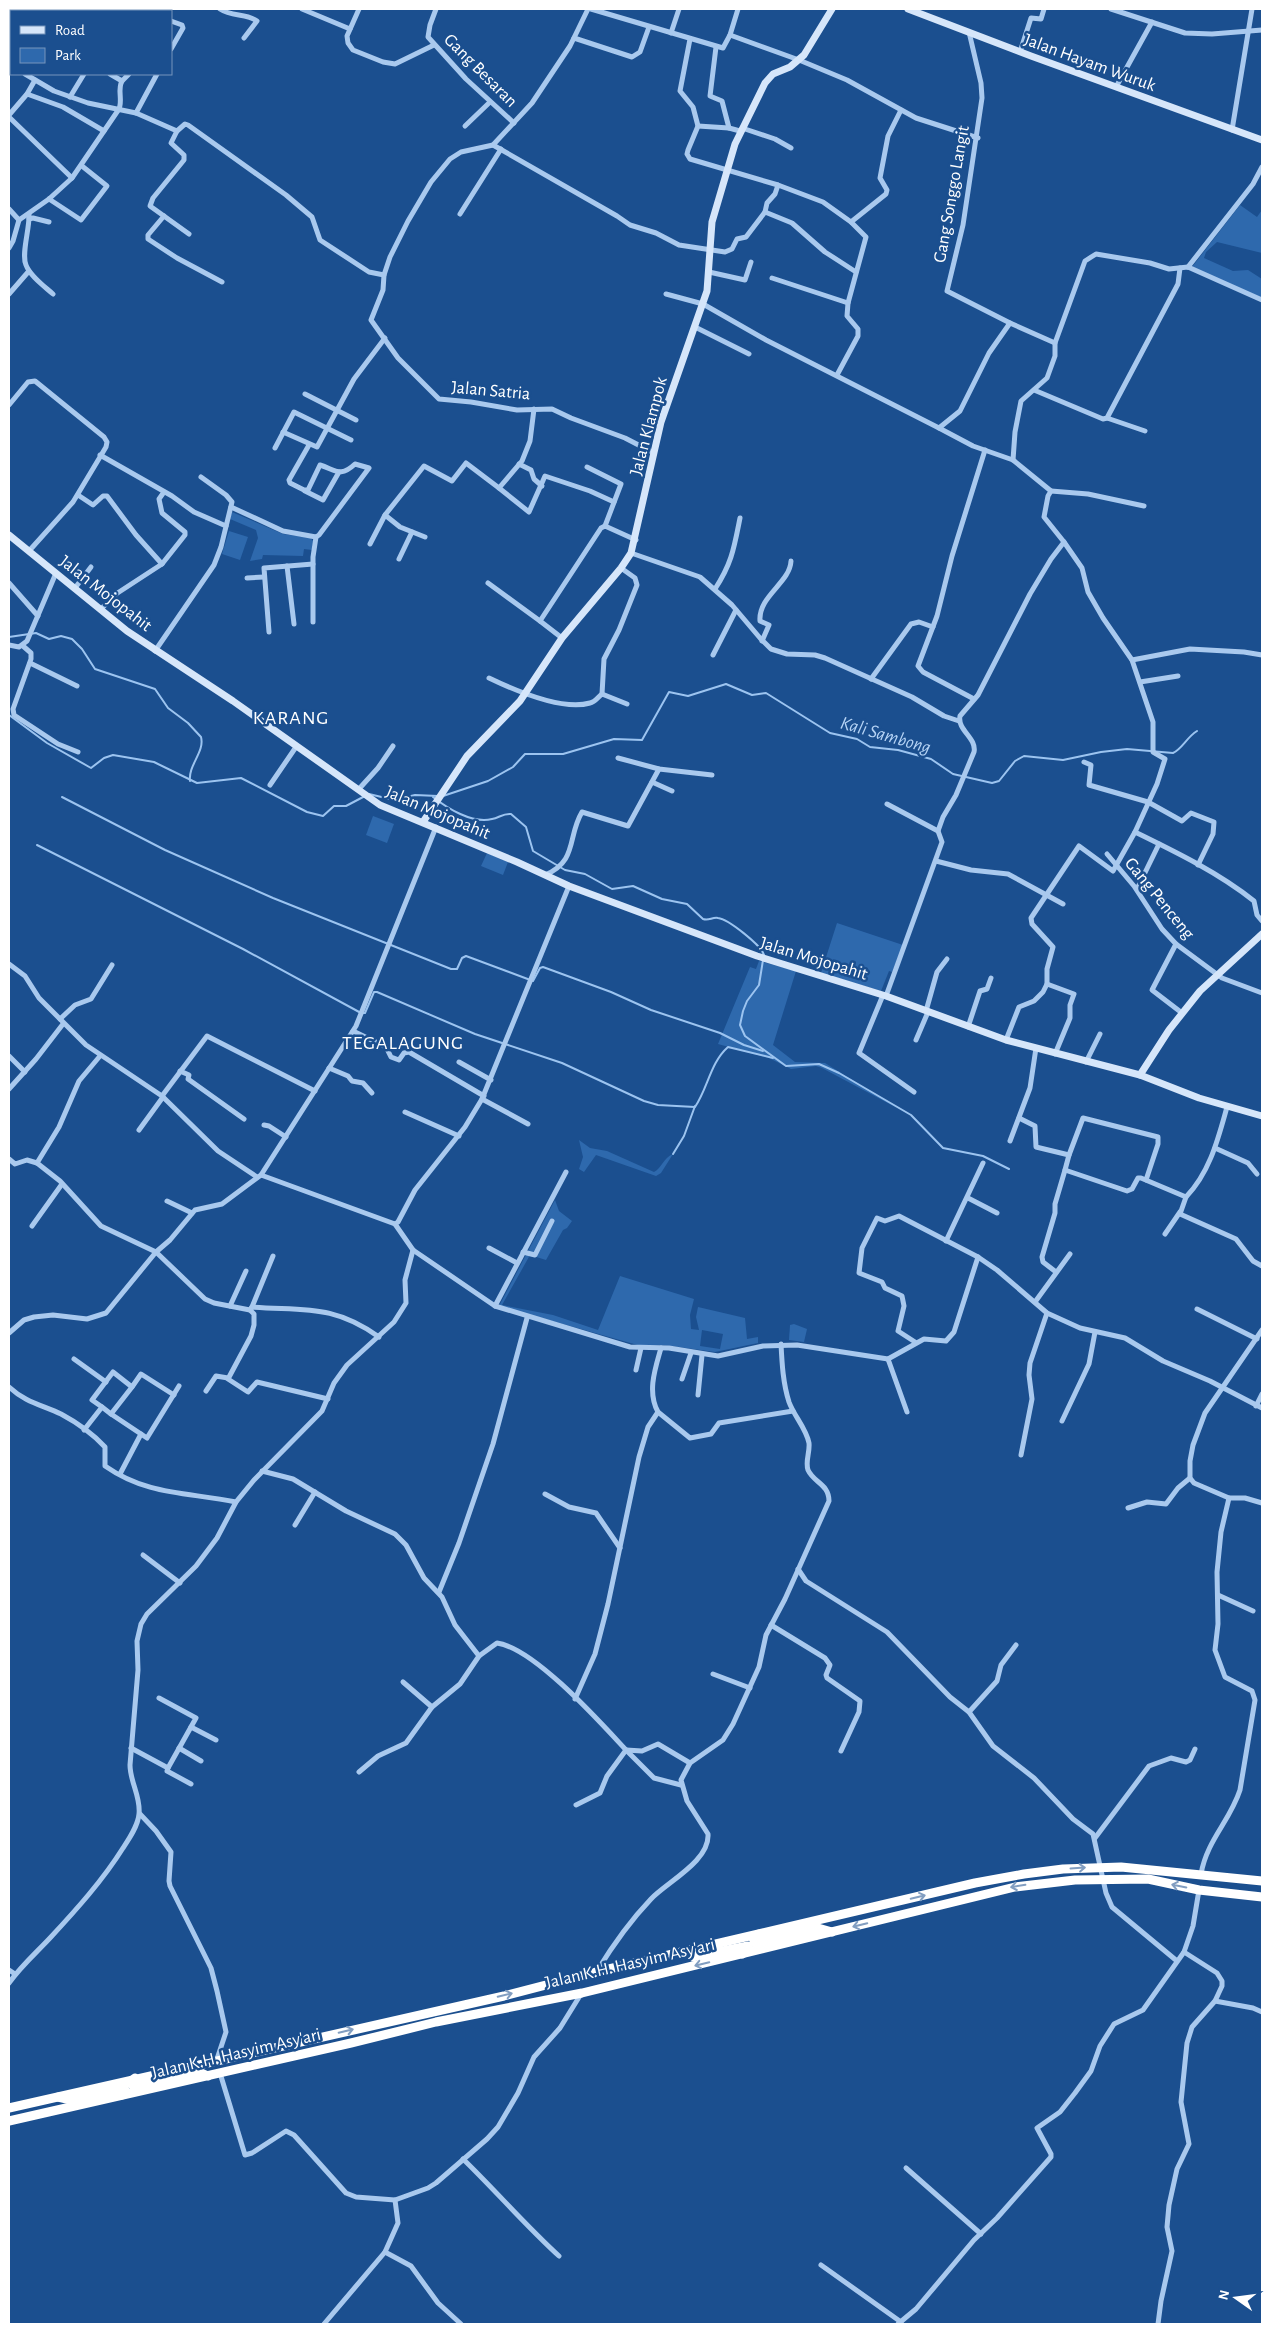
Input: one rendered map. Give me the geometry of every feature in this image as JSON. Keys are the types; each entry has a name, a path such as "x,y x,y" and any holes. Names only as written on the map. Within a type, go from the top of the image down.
{"highway":[{"name":"Jalan K.H. Hasyim Asy'ari","path":"9,2108 217,2059 504,1996 681,1952 1024,1874 1100,1866 1262,1880"},
{"name":"Jalan K.H. Hasyim Asy'ari","path":"9,2121 436,2022 582,1993 995,1890 1044,1883 1103,1878 1148,1880 1199,1890 1262,1897"},
{"path":"762,1933 754,1937 754,1942 818,1928 832,1932"},
{"path":"681,1952 692,1957 748,1946 749,1949 742,1954"},
{"path":"136,2078 130,2082 131,2085 197,2071 208,2076"},
{"path":"58,2096 71,2100 123,2088 126,2091 122,2095"}],"street":[{"path":"220,9 232,15 250,17 257,21 244,38"},
{"path":"302,9 350,29"},
{"path":"359,9 347,39 350,47 383,62 395,64 434,45"},
{"name":"Gang Besaran","path":"436,9 428,33 434,45 490,102 514,123"},
{"path":"188,234 152,208 150,203 184,160 184,155 171,143 177,131 187,124 201,132 286,195 312,217 320,240 369,272 384,275 408,221 441,169 450,159 461,152 493,145 514,123 532,103 574,38 590,9 716,47 725,46 738,9"},
{"path":"671,34 679,9"},
{"name":"Jalan Klampok","path":"424,822 435,802 467,756 526,693 562,638 621,568 631,553 636,540 660,422 703,304 709,272 712,222 726,168 741,129 769,78 799,60 810,46 832,9"},
{"name":"Jalan Hayam Wuruk","path":"908,9 916,10 1020,52 1262,140"},
{"path":"1020,52 1032,18 1041,19 1044,9"},
{"path":"1111,9 1185,33 1212,34 1262,30"},
{"path":"1134,16 1136,9"},
{"path":"1232,130 1252,9"},
{"path":"172,22 183,27 172,48"},
{"path":"1116,87 1152,22"},
{"path":"574,38 632,58 640,52 649,27"},
{"name":"Gang Songgo Langit","path":"969,32 982,91 978,138 963,225 947,291 1010,323"},
{"path":"730,35 847,80 916,118 978,138"},
{"path":"690,39 680,91 693,107 698,126 688,150 690,159 726,168 823,202 851,222 866,237 848,302 847,316 858,329 858,336 837,375"},
{"path":"716,47 710,96 722,102 729,128"},
{"path":"26,75 70,97 136,113 177,131"},
{"path":"70,97 83,75"},
{"path":"112,75 122,81"},
{"path":"19,220 29,216 49,199 82,166 119,109 122,101 120,87 122,81 128,75"},
{"path":"136,113 156,75"},
{"path":"35,80 27,94 9,116 72,178"},
{"path":"27,94 63,108 104,131"},
{"path":"465,126 490,102"},
{"path":"851,222 886,194 887,190 880,178 888,136 901,110"},
{"path":"698,126 741,129 775,139 791,148"},
{"path":"493,145 630,225 656,233 679,245 728,252 737,239 746,237 765,212 767,203 775,194 778,185"},
{"path":"460,214 500,149"},
{"path":"49,199 82,220 107,186 82,166"},
{"path":"1188,267 1253,184 1262,168"},
{"path":"9,209 19,220"},
{"path":"765,212 792,223 826,252 856,272"},
{"path":"29,216 49,222"},
{"path":"29,216 25,258 29,270 53,294"},
{"path":"164,216 148,235 148,239 177,258 222,282"},
{"path":"9,248 14,241 19,220"},
{"path":"1013,460 1014,432 1021,401 1047,378 1052,368 1056,343 1085,261 1089,257 1096,254 1105,254 1150,263 1169,269 1188,267 1262,300"},
{"path":"709,272 745,280 751,262"},
{"path":"1107,418 1178,284 1180,268"},
{"path":"9,294 29,270"},
{"name":"Jalan Satria","path":"384,275 383,290 371,320 398,358 436,398 511,410 552,409 625,438 654,453"},
{"path":"772,278 848,302"},
{"path":"666,294 703,304 766,340 939,428 985,450 1013,460 1051,491 1088,494 1144,506"},
{"path":"939,428 960,411 989,352 1010,323 1056,343"},
{"path":"695,327 749,354"},
{"path":"283,432 317,447 354,379 385,338"},
{"path":"9,405 28,382 35,381 104,437 107,445 78,495 29,550"},
{"path":"1034,390 1103,419 1107,418 1145,431"},
{"path":"305,394 356,420"},
{"path":"500,488 519,464 530,441 534,409"},
{"path":"275,448 294,412 351,440"},
{"path":"309,445 289,480 290,483 323,500 339,472"},
{"path":"974,700 920,669 919,661 944,595 952,556 985,450"},
{"path":"100,455 164,492 194,512 226,526"},
{"path":"370,544 385,515 424,466 452,481 466,463 529,512 545,476 614,502"},
{"path":"305,491 320,465 339,472 346,471 355,464 369,468 322,532 316,537 313,564 313,622"},
{"path":"519,464 531,470 534,479 542,486"},
{"path":"540,620 601,528 605,526 621,484 587,467"},
{"path":"155,651 214,565 232,507 230,498 201,477"},
{"path":"1006,1040 1019,1007 1034,1001 1047,984 1047,969 1053,947 1032,924 1031,920 1079,846 1113,871 1135,832 1166,761 1164,757 1153,750 1153,722 1132,660 1103,618 1088,592 1082,568 1044,517 1048,496 1051,491"},
{"path":"101,610 116,594 162,564 185,535 185,532 162,513 159,499 164,492"},
{"path":"78,495 92,505 103,496 107,496 136,535 162,564"},
{"path":"232,507 283,531 316,537"},
{"path":"385,515 400,527 425,537"},
{"path":"714,589 728,570 740,518"},
{"path":"605,526 636,540"},
{"path":"399,560 412,532"},
{"name":"Jalan Mojopahit","path":"9,535 155,651 232,701 380,805 436,827 569,886 771,961 885,995 1006,1040 1140,1075 1262,1116"},
{"path":"959,721 963,710 974,700 985,682 1030,594 1051,558 1064,542"},
{"path":"631,553 692,573 714,589 736,610 762,641 779,652 819,656 926,704 944,716 959,721 975,748 962,781 943,817 938,831 942,842 936,861 885,995 859,1053 914,1092"},
{"path":"762,641 769,625 760,621 760,616 772,591 790,569 791,561"},
{"path":"269,632 264,577 265,568 313,564"},
{"path":"287,566 294,624"},
{"path":"75,588 92,567"},
{"path":"489,678 513,690 549,701 590,704 602,694 604,659 619,630 637,585 635,578 621,568"},
{"path":"9,645 19,647 25,644 32,632 56,573"},
{"path":"247,578 264,577"},
{"path":"9,583 38,616"},
{"path":"488,583 562,638"},
{"path":"713,655 736,610"},
{"path":"872,679 911,624 919,622 933,627"},
{"path":"25,644 31,652 30,663 13,709 14,715 58,744 78,752"},
{"path":"1132,660 1190,649 1262,655"},
{"path":"30,663 77,686"},
{"path":"1140,682 1178,676"},
{"path":"602,694 627,704"},
{"path":"359,791 393,746"},
{"path":"270,785 296,747"},
{"path":"618,758 659,769 712,775"},
{"path":"1084,762 1091,765 1090,785 1148,802 1182,821 1191,813 1214,822 1213,834 1198,865"},
{"path":"545,875 560,868 582,812 628,826 659,769"},
{"path":"652,782 672,791"},
{"path":"887,804 938,831"},
{"path":"9,1333 24,1320 34,1317 53,1315 86,1319 106,1313 156,1252 170,1240 192,1213 198,1209 216,1206 229,1200 259,1176 286,1137 363,1012 436,827"},
{"path":"1135,832 1198,865 1254,902 1257,915 1262,921"},
{"path":"1137,889 1159,844"},
{"name":"Gang Penceng","path":"1107,854 1137,889 1162,929 1176,944 1217,975 1262,993"},
{"path":"936,861 971,870 1008,874 1063,904"},
{"path":"395,1224 415,1190 459,1136 483,1098 569,886"},
{"path":"1140,1075 1182,1012 1217,975 1262,934"},
{"path":"1176,944 1152,990 1182,1012"},
{"path":"916,1040 927,1011 937,972 947,959"},
{"path":"9,964 25,976 33,990 62,1021 100,1056 163,1097 218,1151 259,1176 395,1224 413,1250 495,1306 527,1318 641,1348 661,1348 702,1355 718,1356 753,1347 780,1344 808,1346 888,1359 916,1342 928,1338 946,1341 951,1337 978,1257"},
{"path":"9,1089 25,1072 75,1005 91,999 112,965"},
{"path":"968,1027 980,991 987,989 991,978"},
{"path":"1047,984 1074,994 1070,1005 1070,1018 1055,1054"},
{"path":"353,1031 386,1047 391,1057 400,1060 404,1053 409,1052 528,1124"},
{"path":"1086,1062 1100,1034"},
{"path":"138,1130 205,1036 315,1091"},
{"path":"1010,1141 1032,1079 1036,1048"},
{"path":"9,1056 25,1072"},
{"path":"36,1163 62,1122 78,1081 100,1056"},
{"path":"459,1062 491,1080"},
{"path":"329,1068 347,1075 352,1081 362,1083 372,1093"},
{"path":"180,1071 189,1075 188,1079 244,1119"},
{"path":"1165,1234 1180,1212 1186,1197 1204,1173 1215,1148 1228,1106"},
{"path":"405,1112 459,1136"},
{"path":"1019,1118 1034,1126 1036,1147 1069,1156"},
{"path":"1056,1272 1042,1259 1069,1156 1083,1118 1157,1136 1158,1142 1146,1180"},
{"path":"264,1126 268,1126 286,1137"},
{"path":"1215,1148 1249,1164 1257,1174"},
{"path":"9,1159 15,1164 27,1160 36,1163 62,1184 101,1226 156,1252 205,1299 230,1306 251,1309 330,1312 357,1323 379,1337"},
{"path":"946,1241 983,1163"},
{"path":"1065,1170 1128,1191 1132,1189 1138,1178 1186,1197"},
{"path":"495,1306 566,1172"},
{"path":"32,1226 62,1184"},
{"path":"968,1198 997,1213"},
{"path":"167,1202 192,1213"},
{"path":"1180,1212 1236,1239 1253,1261 1262,1266"},
{"path":"916,1342 898,1330 904,1306 902,1296 885,1288 882,1282 859,1273 862,1248 875,1219 885,1221 897,1216 978,1257 997,1270 1047,1313 1095,1332 1125,1338 1163,1361 1222,1386 1259,1407 1262,1394"},
{"path":"523,1252 535,1255 552,1221"},
{"path":"489,1248 517,1263"},
{"path":"9,1983 112,1867 133,1833 140,1814 138,1800 130,1776 138,1670 138,1634 147,1614 196,1566 218,1538 236,1502 262,1471 319,1415 334,1383 346,1365 394,1322 406,1302 405,1280 413,1250"},
{"path":"1035,1302 1070,1254"},
{"path":"251,1309 273,1256"},
{"path":"230,1306 246,1271"},
{"path":"228,1378 254,1325 254,1314 251,1309"},
{"path":"1197,1309 1257,1339"},
{"path":"1021,1455 1032,1399 1029,1375 1030,1363 1047,1313"},
{"path":"439,1592 459,1543 493,1444 527,1318"},
{"path":"1262,1330 1222,1386 1199,1427 1190,1461 1190,1478 1194,1483 1229,1498 1245,1498 1262,1503"},
{"path":"1062,1421 1090,1364 1095,1332"},
{"path":"596,1972 627,1927 661,1889 687,1870 709,1839 708,1834 687,1800 681,1784 685,1770 690,1763 723,1740 750,1688 758,1667 762,1644 827,1506 829,1498 825,1486 810,1473 807,1461 808,1442 793,1411 784,1383 780,1344"},
{"path":"636,1370 641,1348"},
{"path":"661,1348 652,1379 655,1407 658,1412 690,1438 699,1438 711,1434 719,1422 793,1411"},
{"path":"682,1379 691,1353"},
{"path":"698,1395 702,1355"},
{"path":"74,1359 106,1382"},
{"path":"888,1359 907,1412"},
{"path":"132,1387 113,1372 92,1400 147,1438 179,1386"},
{"path":"111,1414 142,1374 174,1396"},
{"path":"206,1391 216,1376 228,1378 248,1392 257,1382 328,1399"},
{"path":"9,1387 27,1401 64,1416 106,1447 105,1466 120,1474 156,1490 202,1495 236,1502"},
{"path":"84,1430 102,1407"},
{"path":"575,1699 596,1654 641,1450 648,1427 658,1412"},
{"path":"120,1474 142,1434"},
{"path":"262,1471 292,1479 346,1511 395,1534 406,1545 424,1578 439,1592 455,1624 479,1656"},
{"path":"1128,1508 1147,1502 1166,1504 1178,1488 1190,1478"},
{"path":"295,1526 315,1492"},
{"path":"545,1494 569,1507 596,1513 620,1548"},
{"path":"1201,1874 1212,1840 1235,1804 1240,1790 1256,1700 1252,1691 1225,1677 1215,1650 1218,1596 1217,1572 1221,1532 1229,1498"},
{"path":"143,1555 180,1583"},
{"path":"798,1569 806,1581 886,1632 960,1706 969,1712 993,1746 1034,1778 1073,1820 1090,1832 1095,1838 1106,1893 1112,1907 1177,1961"},
{"path":"1218,1596 1253,1610"},
{"path":"771,1625 825,1658 830,1665 826,1672 827,1678 860,1701 859,1712 840,1751"},
{"path":"359,1772 378,1756 406,1743 432,1706 454,1690 479,1656 498,1644 513,1647 537,1664 654,1778 681,1784"},
{"path":"969,1712 997,1681 1002,1665 1016,1645"},
{"path":"713,1674 750,1688"},
{"path":"403,1682 432,1706"},
{"path":"159,1698 196,1718 166,1771 190,1784"},
{"path":"191,1727 216,1740"},
{"path":"626,1750 642,1750 658,1744 690,1763"},
{"path":"131,1748 168,1768"},
{"path":"179,1748 201,1761"},
{"path":"1095,1838 1149,1766 1171,1758 1186,1762 1190,1760 1195,1749"},
{"path":"576,1805 590,1796 600,1793 607,1776 626,1750"},
{"path":"140,1814 156,1831 171,1852 170,1886 211,1968 226,2032 217,2059"},
{"path":"822,2265 899,2323 916,2309 1051,2157 1038,2131 1039,2125 1060,2112 1091,2071 1100,2046 1114,2024 1143,2010 1184,1952 1193,1926 1199,1890"},
{"path":"1158,2324 1172,2251 1167,2227 1169,2206 1177,2169 1189,2144 1181,2095 1187,2043 1192,2027 1215,2001 1222,1986 1220,1977 1184,1952"},
{"path":"9,1970 15,1974"},
{"path":"220,2073 244,2155 252,2153 286,2131 294,2135 346,2193 356,2197 395,2200 428,2188 487,2139 498,2127 518,2093 534,2058 560,2028 582,1993"},
{"path":"1215,2001 1252,2008 1262,2012"},
{"path":"463,2159 500,2196 527,2227 559,2256"},
{"path":"906,2168 981,2234"},
{"path":"324,2324 385,2252 398,2223 395,2200"},
{"path":"385,2252 411,2266 438,2303 461,2324"}],"green space":[{"path":"1240,205 1257,217 1262,210 1262,253 1217,242 1206,252 1204,258 1233,271 1248,270 1262,279 1262,298 1192,267"},
{"path":"232,512 283,534 311,538 313,541 312,550 304,549 303,556 263,555 262,559 250,561 258,538 256,530 230,519"},
{"path":"229,531 248,537 240,560 222,554"},
{"path":"373,816 394,824 387,843 366,835"},
{"path":"487,853 508,862 503,875 481,866"},
{"path":"837,923 903,945 892,972 889,971 881,991 821,973"},
{"path":"759,961 796,971 773,1045 795,1062 825,1063 899,1109 822,1068 816,1066 791,1069 769,1058 718,1044 750,967 756,969"},
{"path":"579,1140 590,1148 607,1151 654,1172 673,1154 661,1173 656,1176 596,1155 584,1172 579,1169 583,1157"},
{"path":"555,1200 559,1211 572,1221 563,1230 546,1260 530,1255 502,1305 553,1315 598,1330 620,1276 694,1299 690,1315 691,1329 699,1330 696,1317 698,1307 745,1318 747,1339 758,1337 758,1343 715,1352 664,1345 641,1346 499,1306","holes":["702,1330 723,1334 720,1349 700,1346"]},
{"path":"794,1324 807,1329 804,1342 789,1340 790,1325"}],"waterway":[{"path":"9,637 36,633 49,639 61,636 72,639 82,649 95,669 155,689 168,708 188,723 201,737 201,748 191,769 190,781"},
{"name":"Kali Sambong","path":"443,796 488,781 513,767 525,754 563,754 614,739 642,740 669,692 688,696 726,684 752,695 766,693 830,733 857,739 870,747 898,750 931,759 953,774 992,783 999,781 1015,761 1024,756 1063,760 1127,749 1173,753 1197,731"},
{"name":"Kali Sambong","path":"9,715 47,743 91,768 104,758 113,755 154,762 197,783 241,778 307,812 323,816 334,806 346,806 365,796"},
{"name":"Kali Sambong","path":"369,794 394,800 415,795 438,796"},
{"path":"62,797 165,850 273,898 451,969 457,969 462,958 466,956 533,981 540,968 543,967 611,992 651,1010 720,1033 744,1045 763,1051"},
{"path":"433,797 460,814 476,819 492,819 511,814 526,827 533,851 565,870 585,874 612,889 633,886 662,899 687,904 703,919 723,919 751,939 764,955"},
{"path":"37,845 243,949 361,1013 365,1013 374,992 377,992 475,1034 562,1063 644,1101 658,1105 695,1107 717,1060 728,1047 773,1058"},
{"path":"763,960 759,985 747,1001 743,1011 740,1025 745,1036 786,1066 819,1064 839,1073 911,1115 943,1148 983,1156 1009,1169"},
{"path":"673,1154 684,1136 695,1106"}],"district":[{"name":"KARANG","path":"291,717"},
{"name":"TEGALAGUNG","path":"403,1042"}]}
